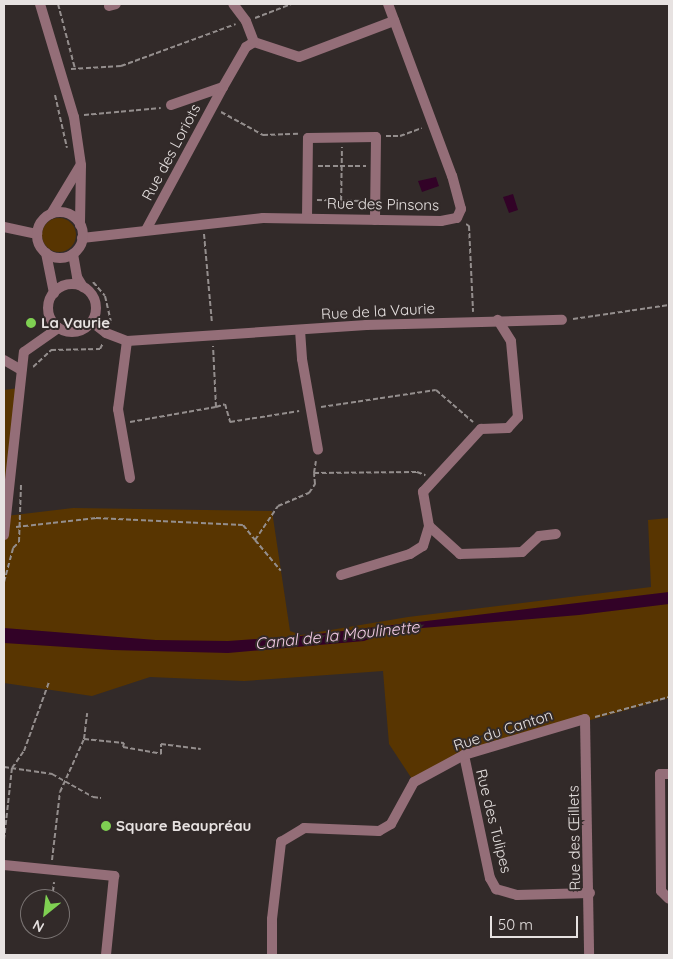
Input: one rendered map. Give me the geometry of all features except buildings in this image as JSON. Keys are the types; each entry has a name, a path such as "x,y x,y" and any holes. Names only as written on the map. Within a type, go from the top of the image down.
{"street":[{"path":"40,4 74,116 81,165 80,225 82,238 73,254 77,277 83,287 94,298 96,314 92,322 80,331 65,331 58,328 48,308 54,293 46,254 37,234 41,222 51,214 81,165"},
{"path":"233,4 246,21 254,42 299,57 394,21"},
{"name":"Rue des Pinsons","path":"82,238 263,218 441,221 457,218 461,209 388,4"},
{"name":"Rue des Loriots","path":"146,230 223,87 246,47 254,42"},
{"name":"Rue des Loriots","path":"171,105 223,87"},
{"path":"207,92 213,105"},
{"path":"307,218 308,138 376,137 375,220"},
{"path":"51,214 68,214 80,225"},
{"path":"4,226 37,234"},
{"path":"46,254 59,258 73,254"},
{"path":"54,293 67,285 83,287"},
{"path":"341,575 410,554 424,546 429,526 424,492 481,428 508,428 518,417 511,341 498,320"},
{"name":"Rue de la Vaurie","path":"92,322 106,333 127,341 498,320 562,320"},
{"path":"4,531 26,370 24,352 58,328"},
{"path":"300,330 302,358 318,450"},
{"path":"127,341 118,409 130,478"},
{"path":"4,360 26,370"},
{"path":"429,526 460,554 522,552 540,536 556,534"},
{"name":"Rue du Canton","path":"272,955 272,919 281,842 304,828 379,831 390,824 414,782 464,755 585,720"},
{"name":"Rue des Œillets","path":"585,720 590,893 589,955"},
{"name":"Rue des Tulipes","path":"464,755 490,878 496,889 517,895 590,893"},
{"path":"669,774 660,774 661,891 669,899"},
{"path":"4,865 114,876 106,955"}],"path":[{"path":"58,4 75,68"},
{"path":"61,71 75,68 121,66 292,4"},
{"path":"53,88 63,141 70,154"},
{"path":"74,116 153,111 171,105"},
{"path":"213,105 263,135 303,134 308,138"},
{"path":"376,137 400,136 432,125"},
{"path":"341,219 342,137"},
{"path":"308,166 376,166"},
{"path":"308,200 375,202"},
{"path":"457,218 469,226 473,322"},
{"path":"203,224 210,281 216,406"},
{"path":"26,370 51,350 100,349 111,322 104,296 89,277"},
{"path":"562,320 669,305"},
{"path":"120,424 225,404 230,422 436,390 481,428"},
{"path":"255,540 278,506 309,494 315,484 314,473 417,472 437,479"},
{"path":"4,582 13,548 19,542 22,490 20,481"},
{"path":"4,531 20,526 96,518 243,526 281,571"},
{"path":"4,840 12,768 24,751 49,682"},
{"path":"585,720 669,696"},
{"path":"52,889 60,792 84,739 87,713"},
{"path":"84,739 124,743 123,747 160,754 161,744 202,749"},
{"path":"4,767 52,774 93,798 101,798"}],"shaded area":[{"path":"59,218 66,219 71,223 75,228 75,242 71,247 66,251 59,252 52,251 47,247 43,242 42,235 43,228 47,223 52,219"},
{"path":"19,388 6,516 73,508 272,511 290,631 301,635 408,617 651,587 648,520 669,518 669,698 463,756 414,782 389,744 383,671 244,681 150,677 92,696 4,683 4,390"}],"water":[{"path":"436,177 439,186 422,192 418,181"},
{"path":"513,194 518,210 509,213 503,197"},
{"name":"Canal de la Moulinette","path":"669,592 669,604 579,615 422,628 385,633 364,641 228,653 112,650 4,643 4,628 156,640 228,641 301,636"}],"place":[{"name":"La Vaurie","path":"31,323"},
{"name":"Square Beaupréau","path":"106,826"}]}
